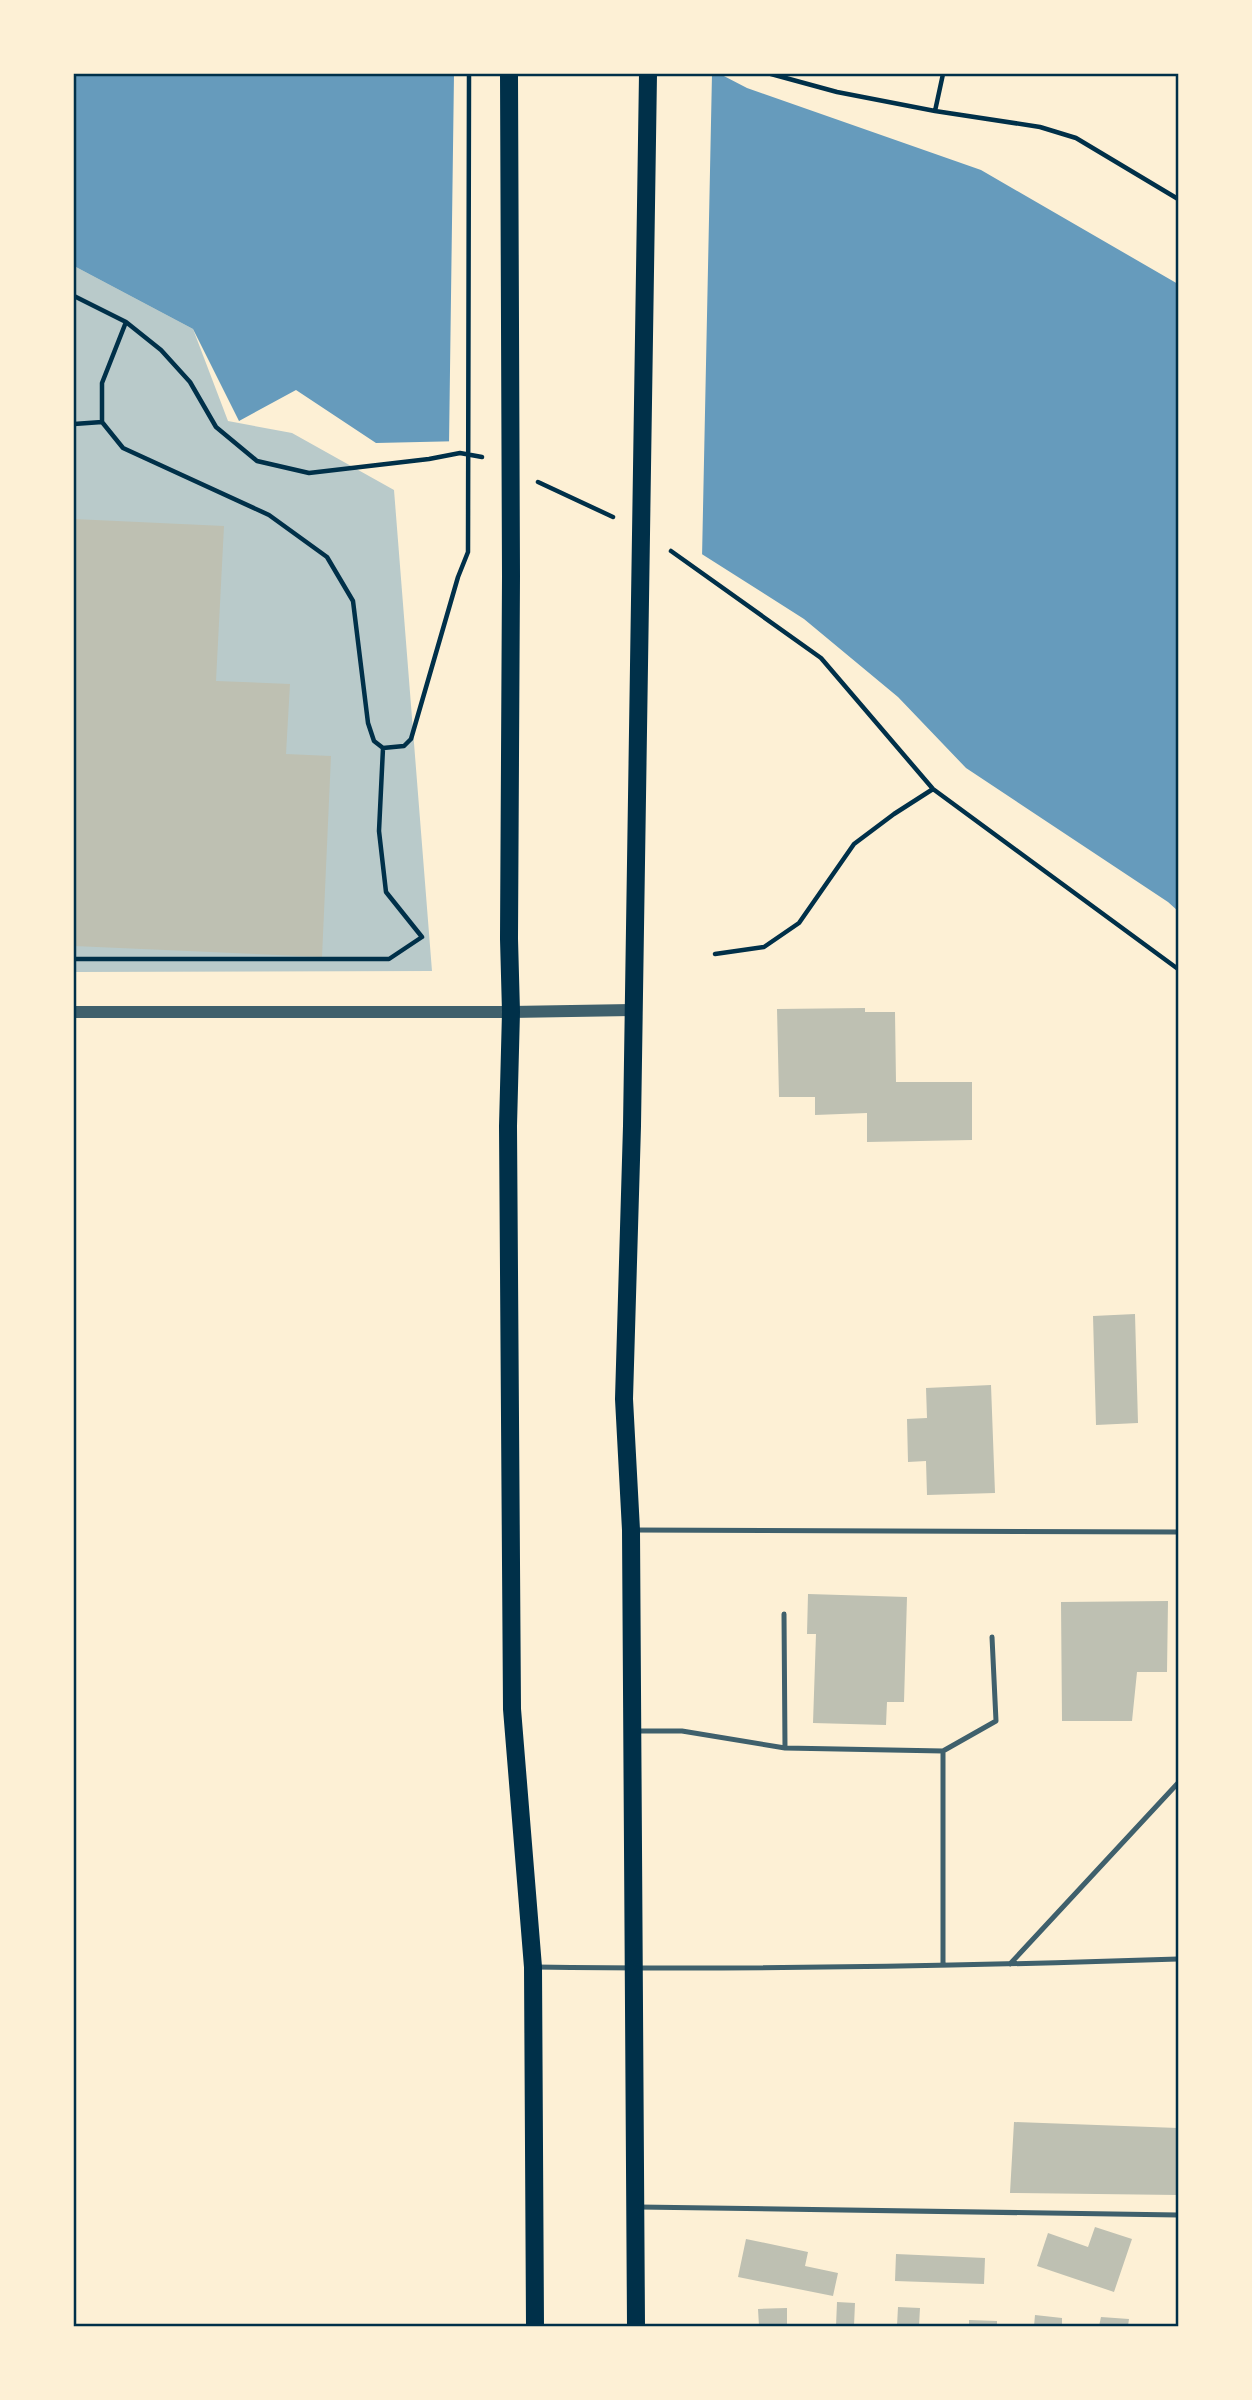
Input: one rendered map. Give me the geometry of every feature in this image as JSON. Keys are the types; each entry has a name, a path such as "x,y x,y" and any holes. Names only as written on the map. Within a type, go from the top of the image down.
{"main road":[{"path":"509,74 511,1012 508,1140 512,1709 533,1967 535,2326"},
{"path":"636,2326 631,1530 624,1399 632,1126 648,74"}],"street":[{"path":"74,1012 632,1010"}],"lane":[{"path":"631,1530 1178,1532"},
{"path":"785,1614 785,1748"},
{"path":"633,1731 682,1731 785,1748 943,1751 996,1721 992,1637"},
{"path":"943,1751 943,1965"},
{"path":"1010,1964 1178,1783"},
{"path":"533,1967 943,1965 1178,1959"},
{"path":"635,2207 1178,2215"}],"path":[{"path":"74,296 126,322 102,383 102,422 123,448 269,515 327,557 353,601 368,723 374,741 383,748 404,746 411,739 458,577 468,552 468,74"},
{"path":"771,74 837,92 1040,127 1076,138 1178,199"},
{"path":"935,111 943,74"},
{"path":"74,424 102,422"},
{"path":"74,959 389,959 422,937 386,892 379,831 383,748"},
{"path":"715,954 764,947 799,923 854,844 933,789"}],"shaded area":[{"path":"74,266 193,329 228,421 292,433 394,490 432,971 74,972"}],"water":[{"path":"74,74 720,74 747,88 981,170 1178,284 1178,911 966,768 898,697 804,619 626,506 464,441 376,443 296,390 239,421 193,329 74,266"}],"pier":[{"path":"454,74 712,74 702,558 624,509 463,444 449,445"}],"building":[{"path":"74,519 224,526 216,681 290,684 286,754 331,756 322,957 74,946"},
{"path":"865,1008 865,1012 895,1012 896,1082 972,1082 972,1140 867,1142 867,1113 815,1115 815,1097 779,1097 777,1009"},
{"path":"1135,1314 1138,1423 1096,1425 1093,1316"},
{"path":"991,1385 995,1493 927,1495 926,1461 908,1462 907,1419 927,1418 926,1388"},
{"path":"808,1594 907,1597 904,1702 887,1702 886,1725 813,1723 816,1634 807,1634"},
{"path":"1168,1601 1167,1672 1137,1672 1132,1721 1062,1721 1061,1602"},
{"path":"1014,2122 1178,2128 1178,2195 1010,2193"},
{"path":"1095,2227 1132,2239 1114,2292 1037,2266 1048,2233 1088,2247"},
{"path":"746,2239 808,2252 805,2266 838,2273 833,2296 738,2277"},
{"path":"896,2254 985,2258 984,2284 895,2281"},
{"path":"837,2302 855,2303 854,2326 836,2326"},
{"path":"898,2307 920,2308 919,2326 897,2326"},
{"path":"787,2308 787,2326 759,2326 758,2309"},
{"path":"1035,2315 1062,2318 1062,2326 1034,2326"},
{"path":"1101,2317 1129,2319 1128,2326 1099,2326"},
{"path":"969,2320 997,2321 997,2326 969,2326"}]}
